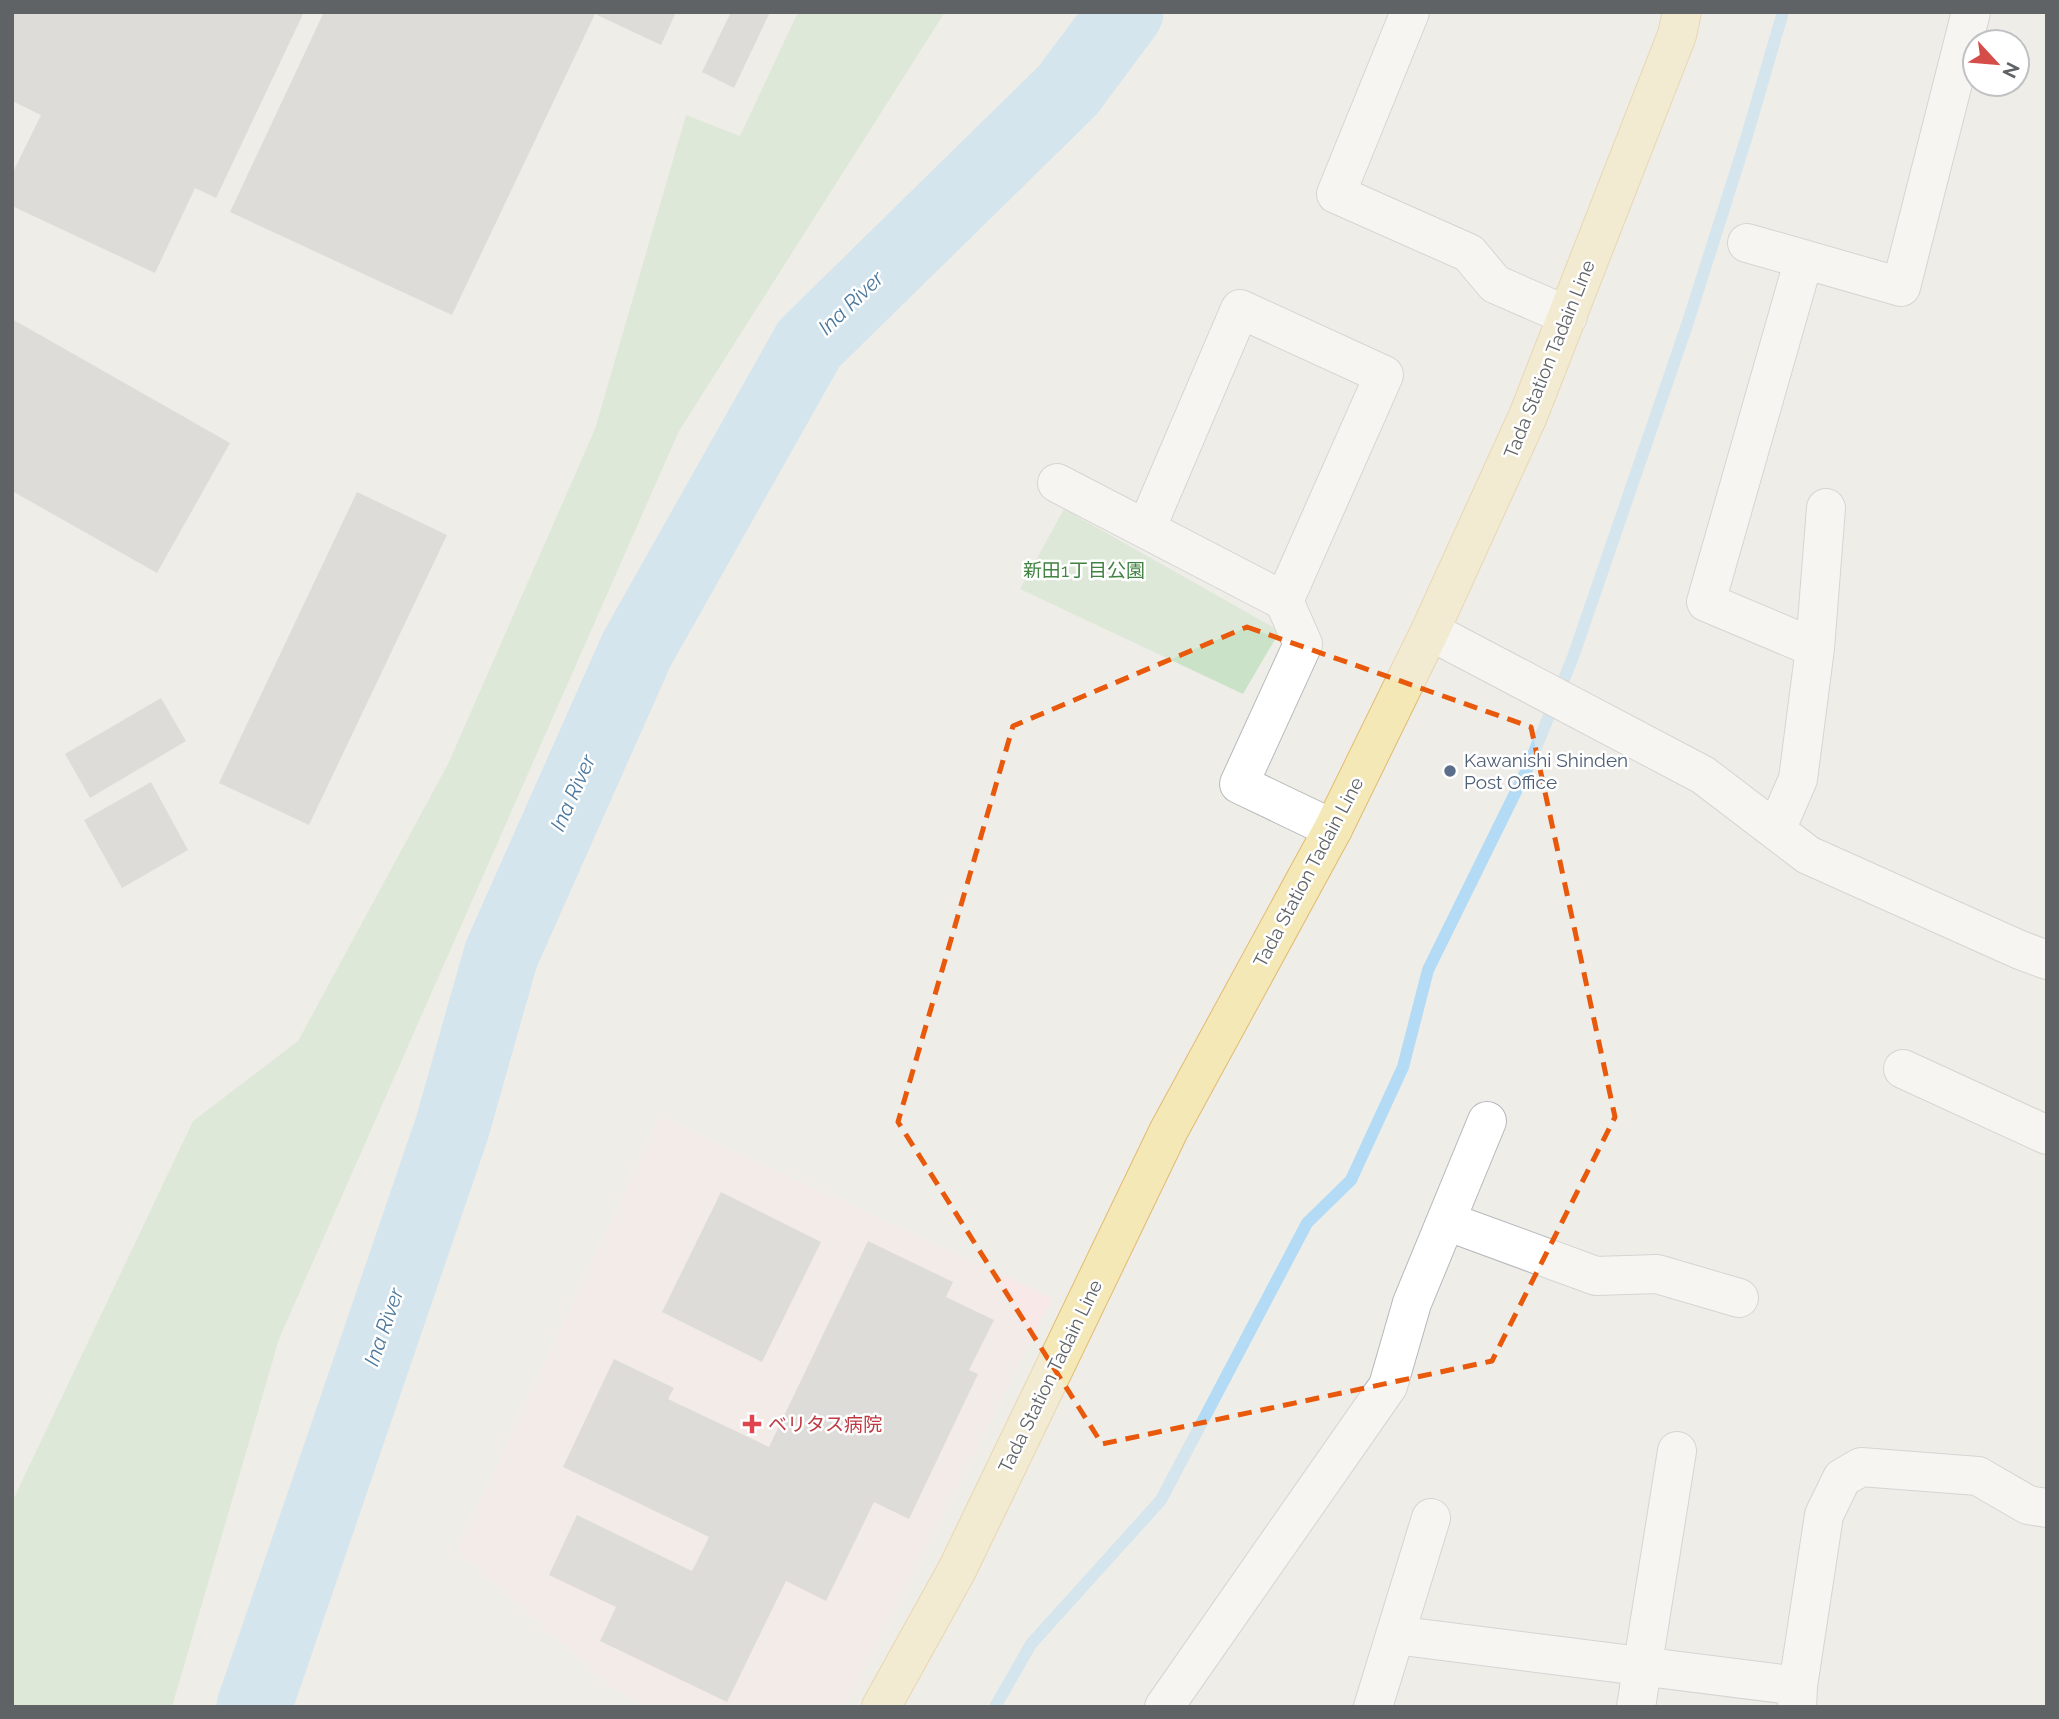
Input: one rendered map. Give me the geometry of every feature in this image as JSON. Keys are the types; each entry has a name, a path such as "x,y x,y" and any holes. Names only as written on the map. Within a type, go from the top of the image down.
{"main road":[{"name":"Tada Station Tadain Line","path":"881,1707 957,1570 1169,1130 1333,829 1430,631 1528,416 1677,35 1682,12"}],"street":[{"path":"1410,12 1336,194 1469,253 1496,284 1568,316"},
{"path":"1747,243 1901,287 1972,12"},
{"path":"1804,259 1706,603 1815,648"},
{"path":"1146,529 1240,309 1384,375 1284,601"},
{"path":"1057,483 1284,601 1303,644 1240,784 1333,829"},
{"path":"1776,830 1798,779 1815,648 1826,508"},
{"path":"1430,631 1703,775 1808,855 2047,960"},
{"path":"1903,1069 2047,1135"},
{"path":"1164,1707 1388,1386 1412,1303 1487,1121"},
{"path":"1446,1222 1596,1276 1657,1274 1739,1298"},
{"path":"1636,1707 1677,1451"},
{"path":"1395,1635 1642,1667 1797,1697 1824,1515 1842,1478 1861,1467 1978,1476 2028,1504 2047,1508"},
{"path":"1373,1707 1431,1518"}],"highlighted area":[{"path":"1247,627 1531,727 1615,1117 1492,1361 1102,1444 898,1122 1013,726"}],"shaded area":[{"name":"ベリタス病院","path":"660,1117 1052,1298 845,1707 646,1707 610,1686 457,1550"}],"green space":[{"path":"798,12 945,12 679,431 279,1339 172,1707 12,1707 12,1502 193,1121 298,1041 448,764 595,429 686,115 740,136"},
{"name":"新田1丁目公園","path":"1064,509 1280,631 1243,694 1020,589"}],"building":[{"path":"12,12 304,12 216,198 195,188 155,273 12,206 12,174 41,115 12,101"},
{"path":"324,12 676,12 661,45 595,14 452,315 230,212"},
{"path":"731,12 770,12 734,88 702,72"},
{"path":"12,319 230,443 157,573 12,491"},
{"path":"357,492 447,535 309,825 219,783"},
{"path":"161,698 186,741 90,798 65,754"},
{"path":"151,782 188,850 122,888 84,820"},
{"path":"721,1192 821,1242 762,1362 662,1312"},
{"path":"868,1241 953,1282 946,1297 994,1320 969,1370 978,1374 909,1519 874,1502 826,1601 786,1581 727,1702 600,1641 616,1607 549,1575 577,1515 692,1571 709,1537 563,1467 614,1359 674,1388 668,1399 769,1447"}],"waterway":[{"name":"Ina River","path":"254,1707 452,1128 501,955 637,649 809,344 1068,90 1126,12"},
{"path":"995,1707 1031,1644 1161,1500 1307,1223 1351,1180 1403,1067 1428,970 1528,767 1573,657 1687,325 1783,12"}],"place":[{"name":"Kawanishi Shinden Post Office","path":"1450,771"},
{"name":"ベリタス病院","path":"752,1424"}]}
